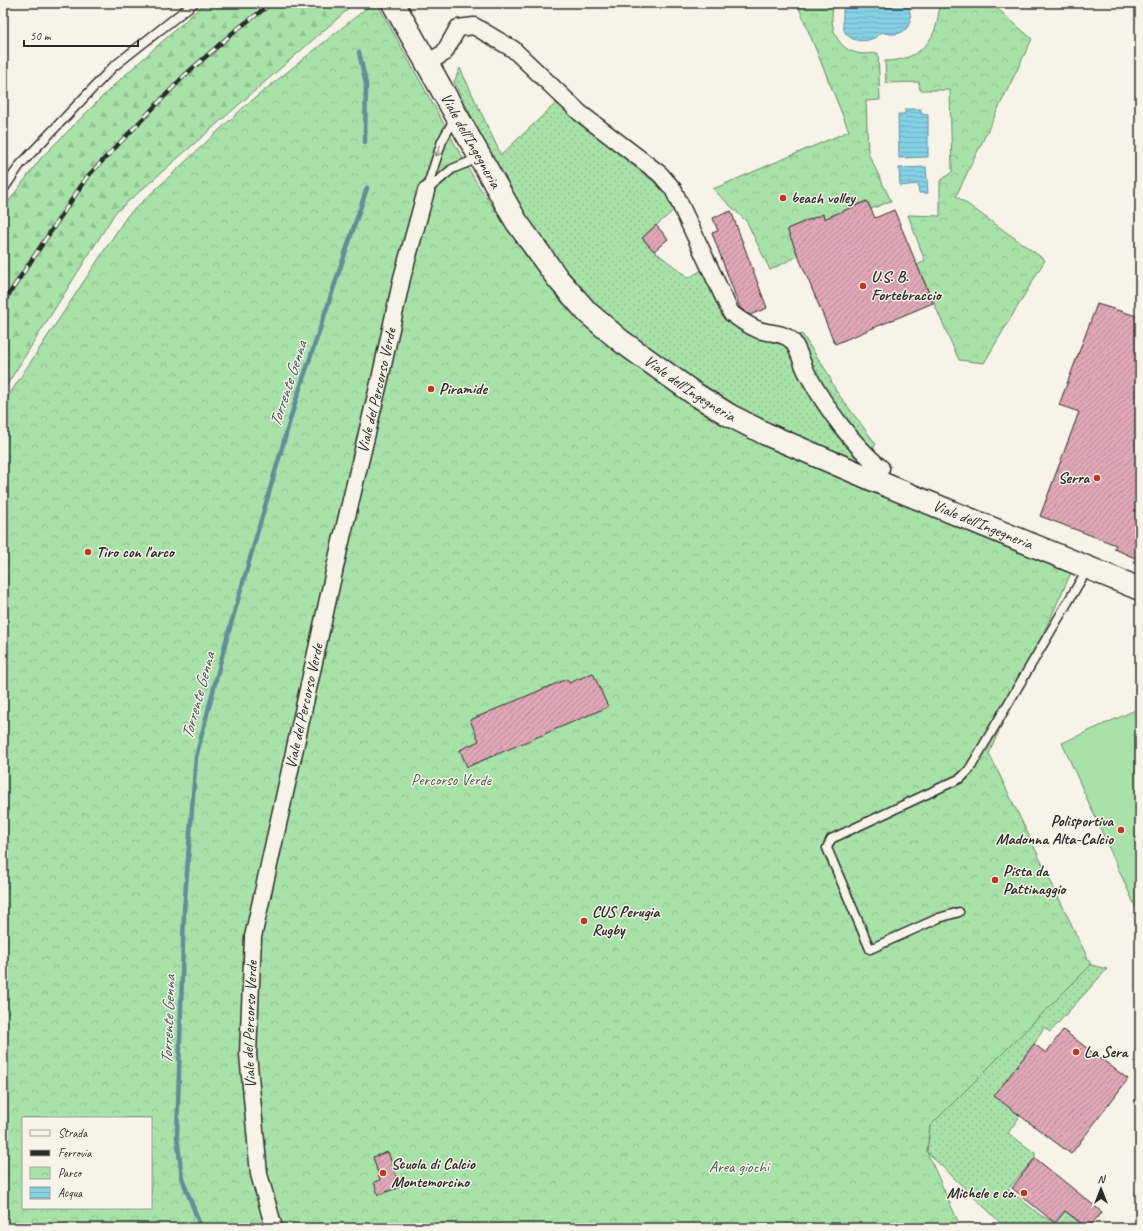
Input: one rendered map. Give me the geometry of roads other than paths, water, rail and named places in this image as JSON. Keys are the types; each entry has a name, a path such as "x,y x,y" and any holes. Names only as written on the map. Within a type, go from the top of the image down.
{"street":[{"name":"Viale dell'Ingegneria","path":"393,3 516,221 558,279 588,313 620,341 695,394 729,415 766,434 1140,590"},
{"path":"427,63 444,52 458,28 474,26 513,49 580,113 660,174 673,189 731,313 743,322 760,330 783,335 793,342 808,375 834,414 861,450 881,468 876,481"},
{"name":"Viale del Percorso Verde","path":"274,1228 259,1174 248,1054 253,937 338,554 380,379 402,278 426,191"}],"lane":[{"path":"3,190 20,165 113,67 194,3"},
{"name":"Viale del Percorso Verde","path":"426,191 439,148 456,116"},
{"path":"426,191 452,169 479,157"},
{"path":"959,912 940,918 870,949 827,848 831,839 961,778 970,770 1088,568"}],"water":[{"path":"849,3 907,3 910,11 909,24 902,32 897,34 882,32 869,40 864,41 853,39 845,32 843,24 843,10"},
{"path":"905,109 921,109 921,114 928,114 928,157 899,158 898,114 905,114"},
{"path":"926,167 928,193 919,193 918,184 900,186 899,168"}],"waterway":[{"name":"Torrente Genna","path":"359,52 366,84 365,142"},
{"name":"Torrente Genna","path":"201,1228 182,1178 177,1136 184,911 196,757 226,641 295,403 367,188"}],"railway":[{"path":"3,303 87,177 184,76 236,30 272,3"}],"place":[{"name":"beach volley","path":"783,198"},
{"name":"U.S. B. Fortebraccio","path":"863,286"},
{"name":"Piramide","path":"431,389"},
{"name":"Serra","path":"1097,478"},
{"name":"Tiro con l'arco","path":"88,552"},
{"name":"Polisportiva Madonna Alta-Calcio","path":"1121,830"},
{"name":"Pista da Pattinaggio","path":"995,880"},
{"name":"CUS Perugia Rugby","path":"584,921"},
{"name":"La Sera","path":"1076,1052"},
{"name":"Scuola di Calcio Montemorcino","path":"383,1173"},
{"name":"Michele e co.","path":"1024,1193"}],"park label":[{"name":"Percorso Verde","path":"451,780"},
{"name":"Area giochi","path":"739,1167"}]}
